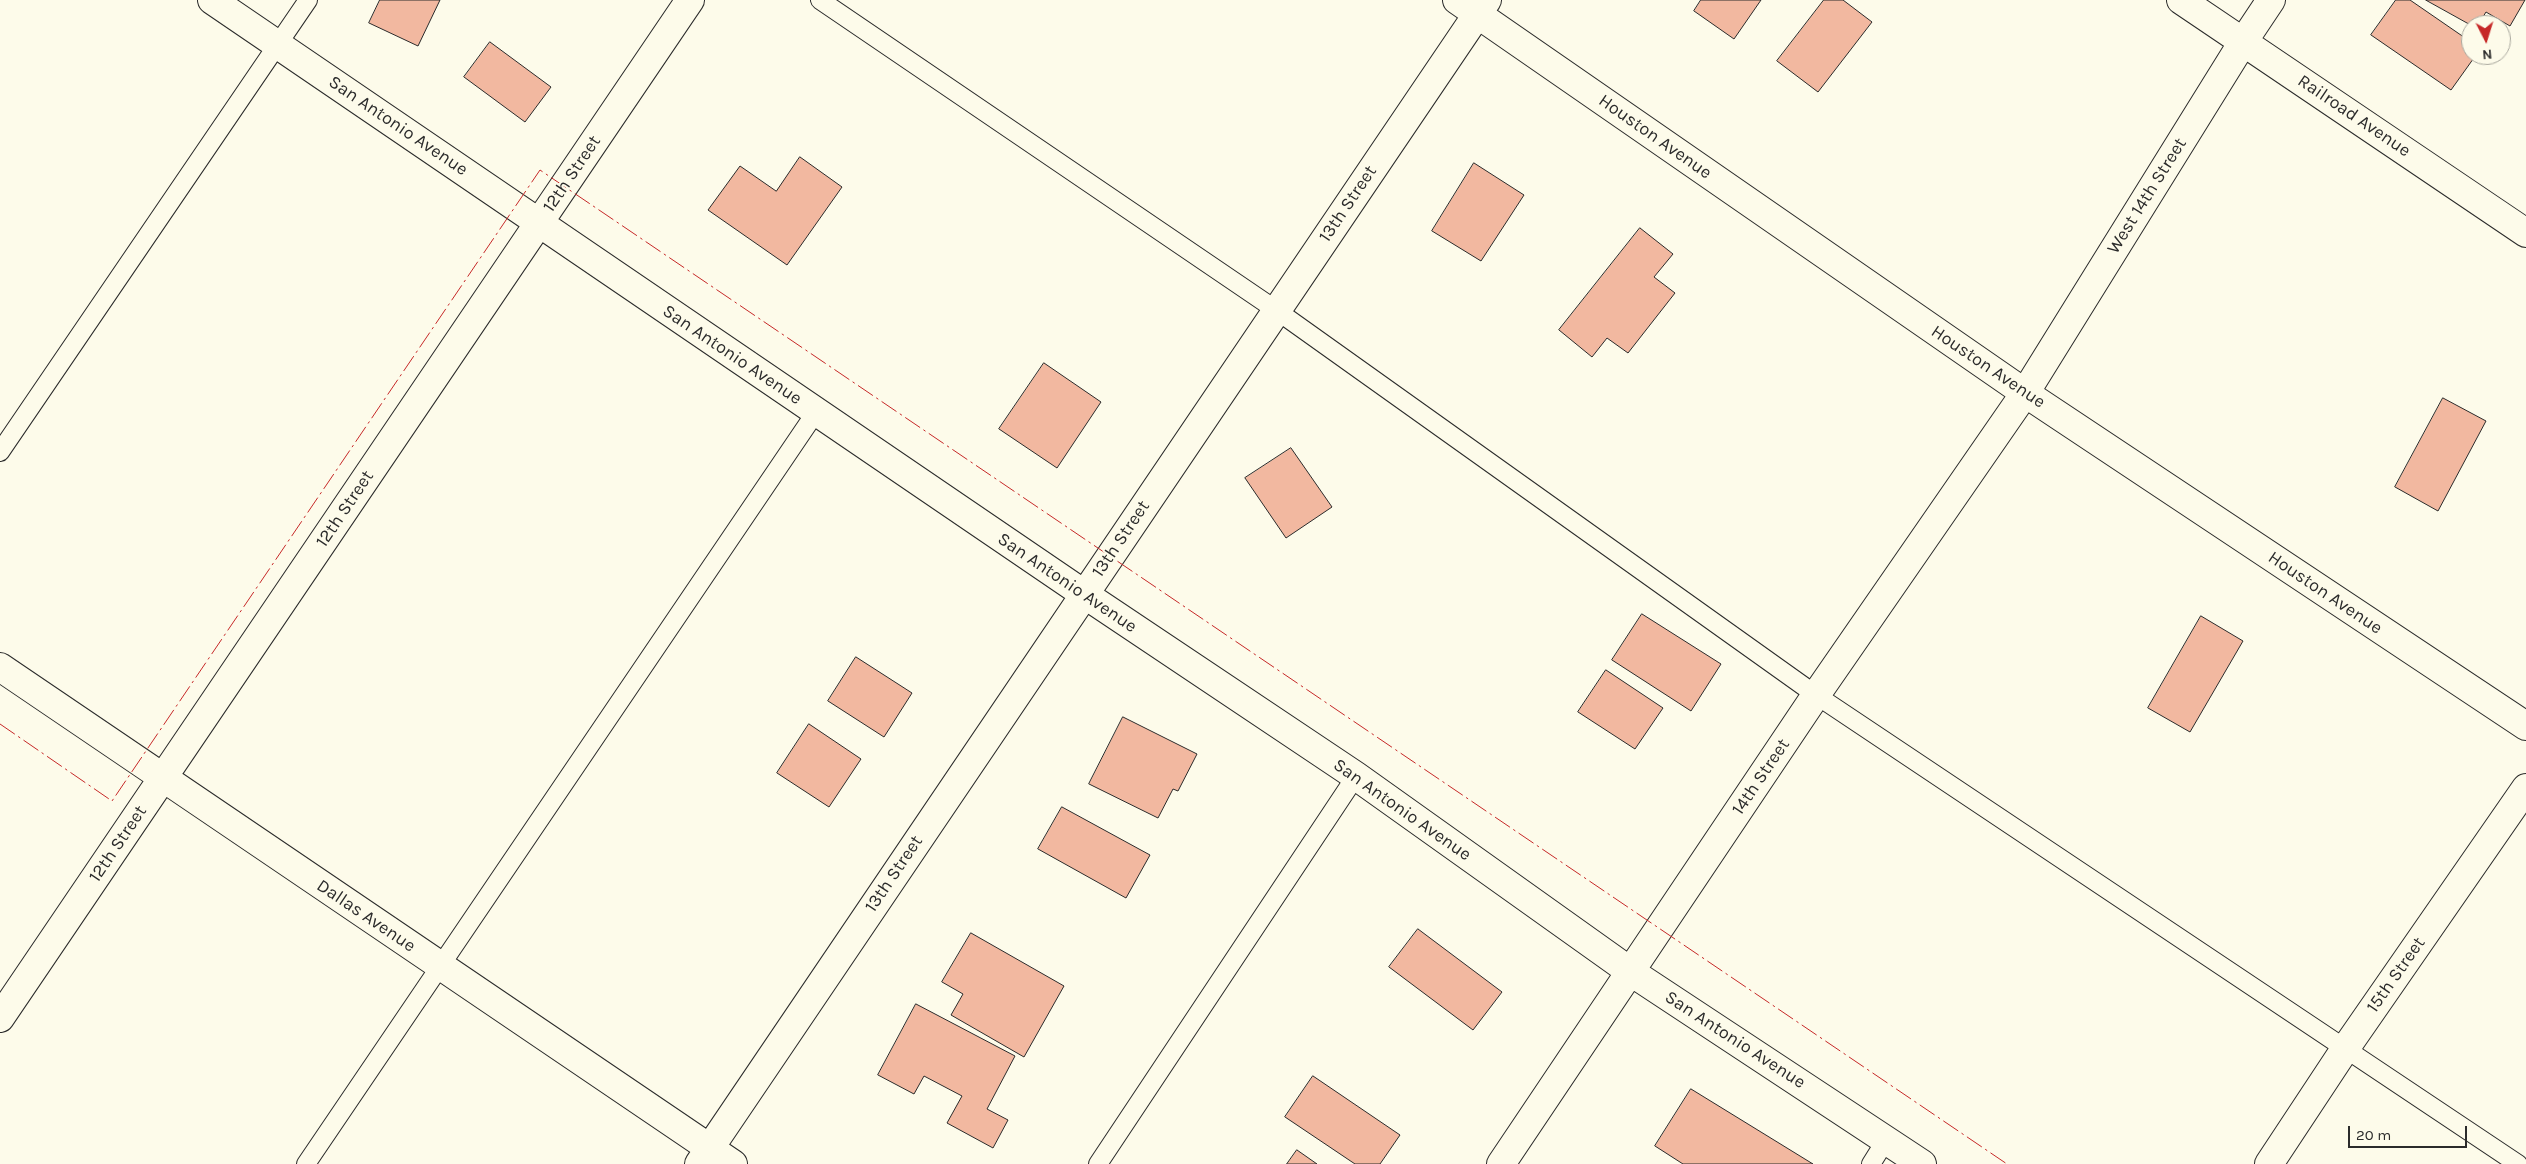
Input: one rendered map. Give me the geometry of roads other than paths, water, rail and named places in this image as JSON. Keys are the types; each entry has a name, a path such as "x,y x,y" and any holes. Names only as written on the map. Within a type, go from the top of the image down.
{"street":[{"name":"San Antonio Avenue","path":"212,0 1084,594 1356,776 1631,972 1922,1164"},
{"name":"12th Street","path":"0,1018 690,0"},
{"name":"Railroad Avenue","path":"2181,0 2526,233"},
{"name":"West 14th Street","path":"2025,393 2271,0"},
{"name":"13th Street","path":"704,1156 1276,310 1474,5"},
{"name":"Houston Avenue","path":"1474,5 2025,393 2526,726"},
{"name":"14th Street","path":"1501,1164 1816,695 2025,393"},
{"name":"Dallas Avenue","path":"0,667 440,966 704,1156 733,1164"},
{"name":"15th Street","path":"2269,1164 2345,1049 2526,788"}],"lane":[{"path":"0,452 308,0"},
{"path":"820,0 1276,310 1816,695 2518,1164"},
{"path":"306,1164 816,412"},
{"path":"1098,1164 1356,776"},
{"path":"1871,1164 1886,1140"}]}
